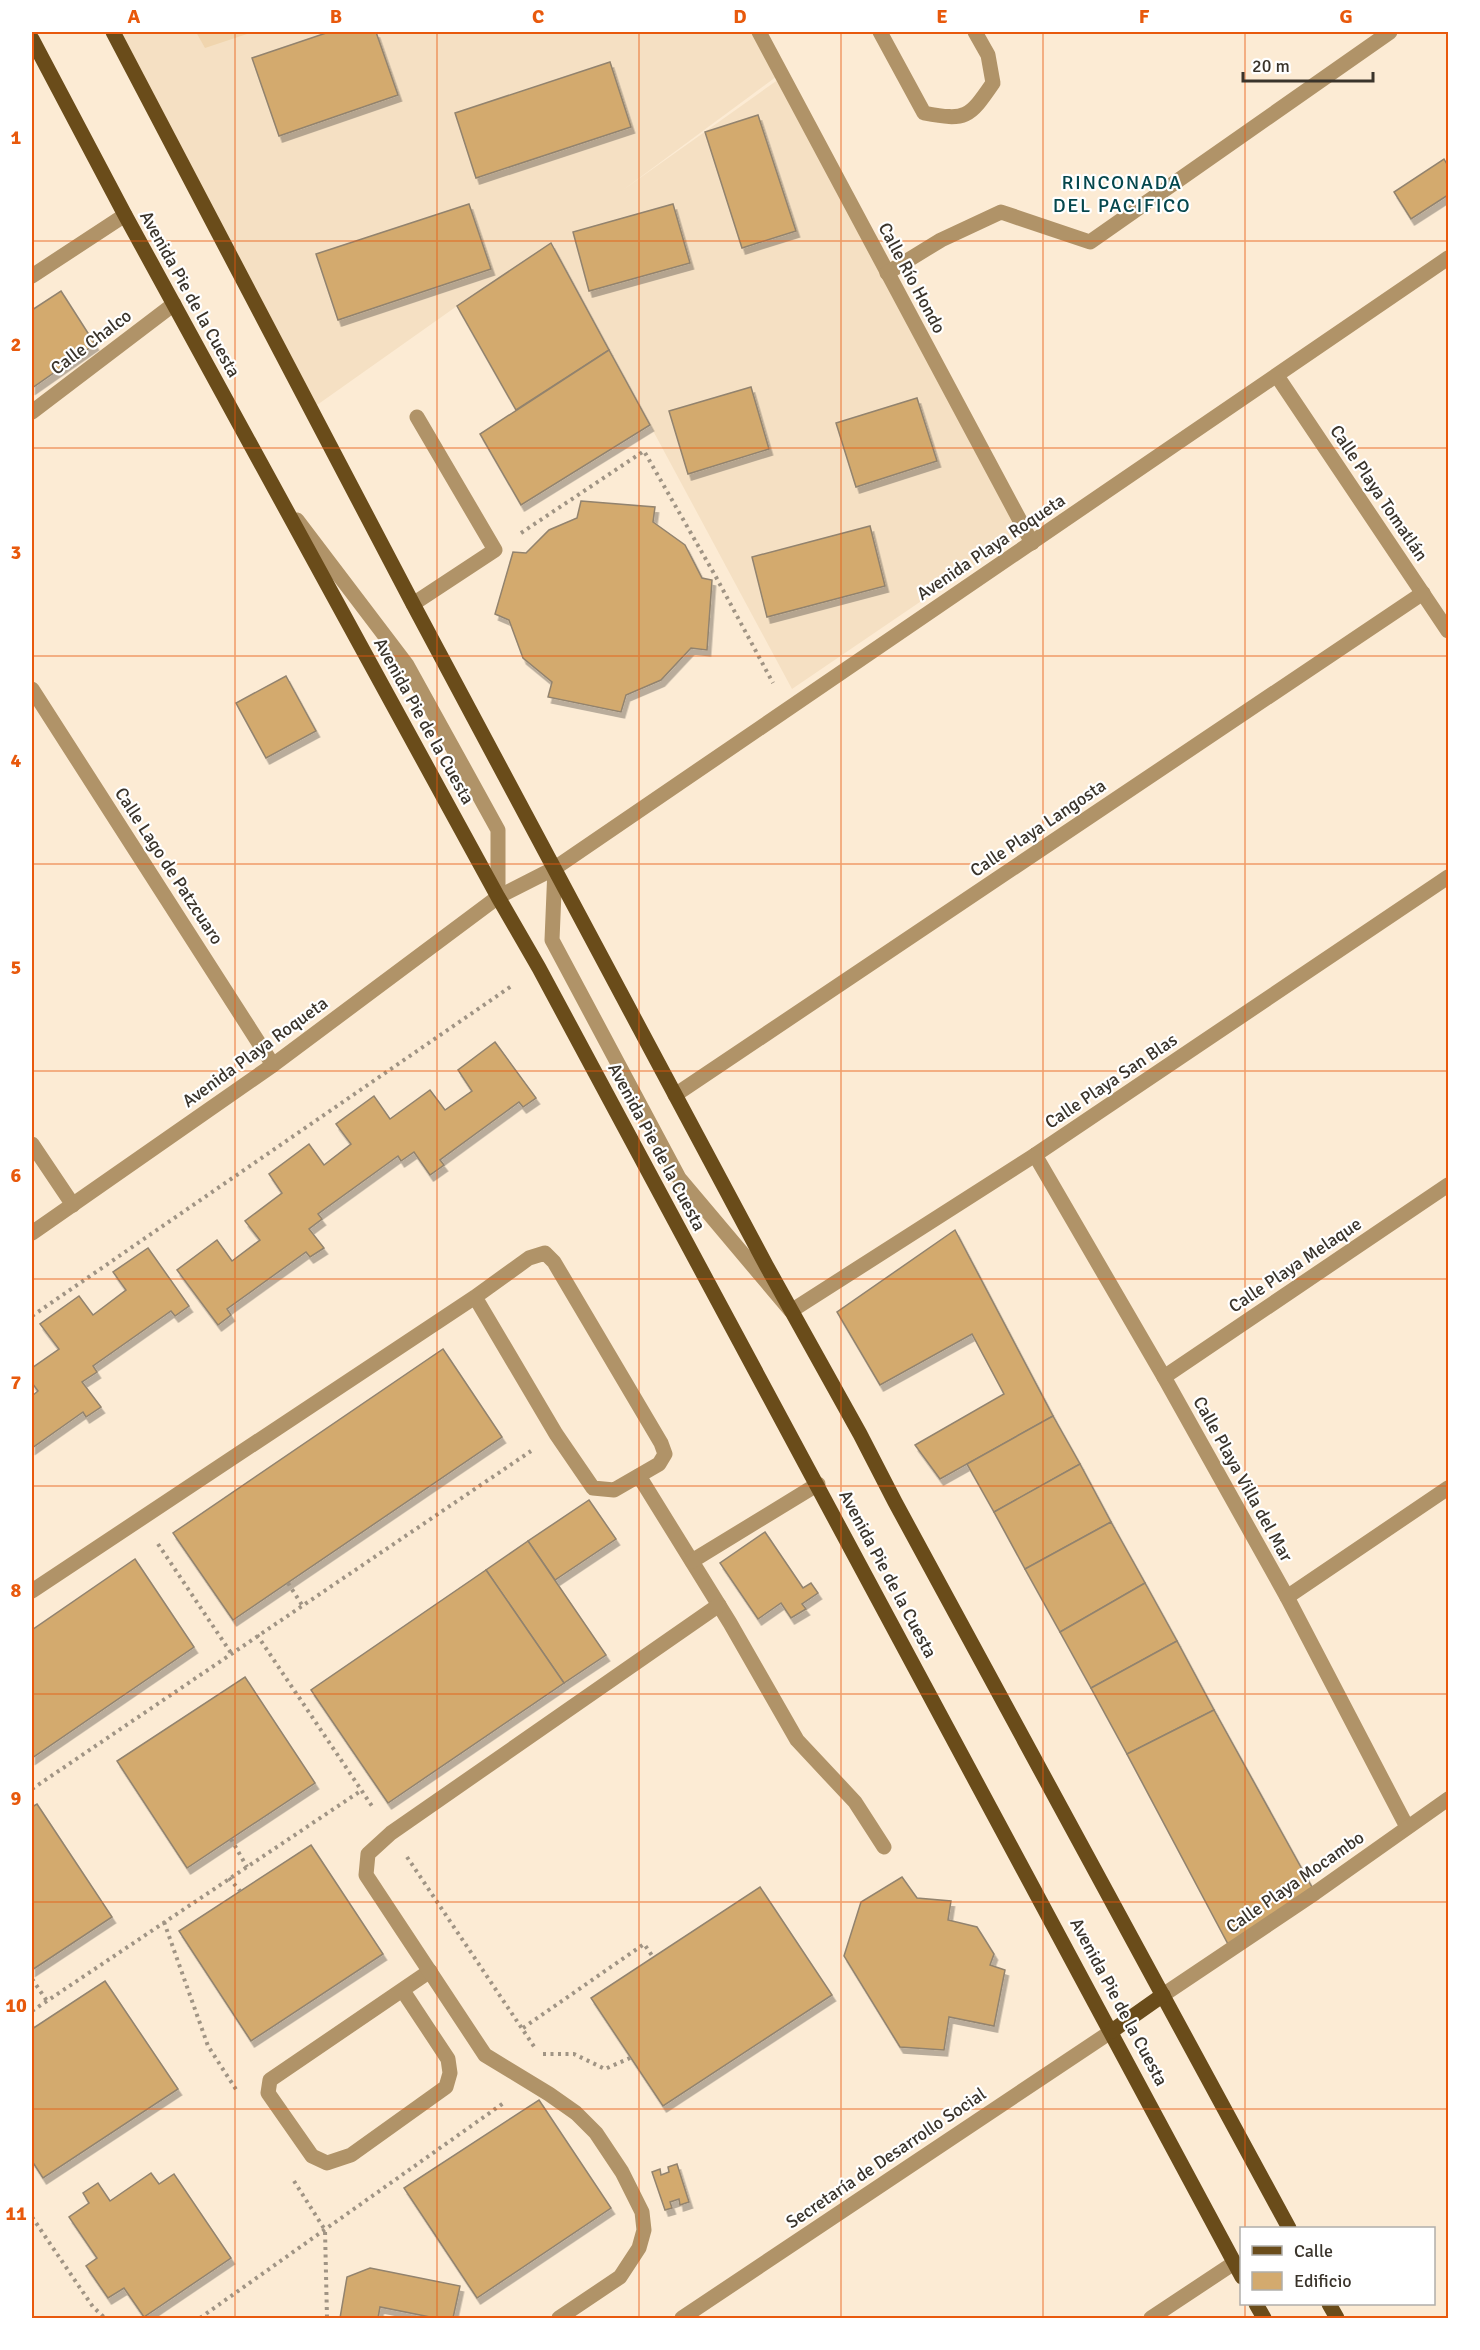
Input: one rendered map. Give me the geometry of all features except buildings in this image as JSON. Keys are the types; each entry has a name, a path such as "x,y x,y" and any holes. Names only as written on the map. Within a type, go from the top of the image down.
{"main road":[{"path":"113,32 413,604 675,1095 1288,2227"},
{"name":"Avenida Pie de la Cuesta","path":"32,39 276,493 539,968 818,1484 1240,2274"},
{"path":"1112,2031 1162,1995"},
{"path":"1257,2305 1264,2319"},
{"path":"1330,2305 1337,2319"}],"street":[{"name":"Calle Río Hondo","path":"759,32 1032,543"},
{"path":"880,32 924,113 952,118 975,110 993,83 988,55 975,32"},
{"path":"887,273 941,240 1001,212 1090,242 1390,32"},
{"path":"32,276 125,215"},
{"name":"Avenida Playa Roqueta","path":"32,1233 273,1065 498,897 555,868 1449,258"},
{"name":"Calle Chalco","path":"32,412 174,304"},
{"name":"Calle Playa Tomatlán","path":"1277,376 1449,631"},
{"path":"413,604 495,550 417,417"},
{"path":"276,493 407,665 498,830 498,897"},
{"name":"Calle Playa Langosta","path":"675,1095 1423,593"},
{"name":"Calle Lago de Patzcuaro","path":"32,689 273,1065"},
{"path":"555,868 552,940 679,1178 791,1311"},
{"name":"Calle Playa San Blas","path":"791,1311 1035,1155 1449,877"},
{"path":"32,1144 73,1205"},
{"name":"Calle Playa Villa del Mar","path":"1035,1155 1164,1377 1287,1597 1407,1827"},
{"name":"Calle Playa Melaque","path":"1164,1377 1449,1185"},
{"path":"32,1592 475,1297 529,1258 545,1253 554,1262 661,1443 665,1454 659,1464 614,1491 593,1488 556,1434 475,1297"},
{"path":"639,1476 719,1605 797,1740 855,1802 884,1847"},
{"path":"692,1561 818,1484"},
{"path":"1287,1597 1449,1488"},
{"path":"559,2319 620,2277 639,2247 644,2230 642,2212 621,2172 596,2133 576,2113 485,2055 366,1875 368,1854 391,1833 719,1605"},
{"name":"Calle Playa Mocambo","path":"1162,1995 1315,1893 1449,1799"},
{"path":"403,1991 448,2059 450,2073 446,2087 351,2155 327,2163 312,2156 268,2093 270,2080 430,1971"},
{"name":"Secretaría de Desarrollo Social","path":"682,2319 1112,2031"},
{"path":"1151,2319 1234,2263"}],"path":[{"path":"495,550 644,451 789,709"},
{"path":"32,1316 539,968"},
{"path":"32,1789 556,1434"},
{"path":"141,1519 231,1653"},
{"path":"288,1583 302,1605"},
{"path":"32,2011 362,1790"},
{"path":"231,1839 247,1866"},
{"path":"230,1878 240,1891"},
{"path":"522,2029 644,1944 653,1957"},
{"path":"32,1979 46,2001"},
{"path":"539,2054 574,2054 604,2069 630,2058"},
{"path":"32,2217 93,2307 105,2319"}],"shaded area":[{"path":"116,32 756,32 780,74 623,190 779,79 1020,534 792,689 552,243 457,306 317,405 255,301"},
{"path":"196,32 253,32 205,48"}],"district":[{"name":"RINCONADA DEL PACIFICO","path":"1122,194"}]}
